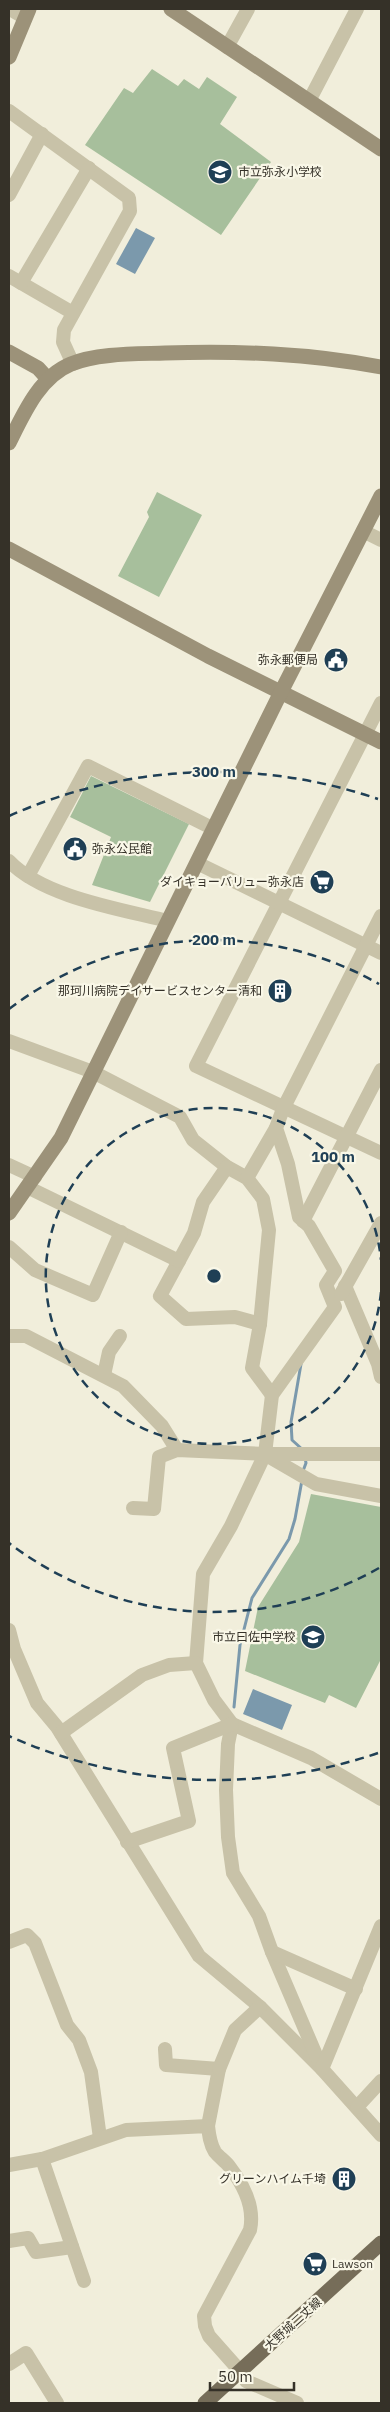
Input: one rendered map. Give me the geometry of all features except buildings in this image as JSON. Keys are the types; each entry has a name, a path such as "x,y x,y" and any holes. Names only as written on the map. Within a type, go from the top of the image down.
{"main road":[{"name":"大野城二丈線","path":"205,2403 381,2243"}],"street":[{"path":"9,57 27,13 10,9"},
{"path":"171,9 381,149"},
{"path":"228,47 248,9"},
{"path":"309,101 357,9"},
{"path":"9,111 129,198 130,211 64,330 63,342 73,364"},
{"path":"9,195 42,134"},
{"path":"21,283 89,168"},
{"path":"9,276 73,313"},
{"path":"9,443 25,411 48,379 73,364 118,354 243,351 331,357 381,367"},
{"path":"9,352 38,368 48,379"},
{"path":"9,1213 61,1138 281,692 381,496"},
{"path":"363,531 381,540"},
{"path":"9,549 208,656 381,742"},
{"path":"381,703 196,1066 381,1153"},
{"path":"28,876 88,766 214,829"},
{"path":"9,861 28,876 66,894 168,921"},
{"path":"197,863 381,953"},
{"path":"247,1178 276,1128 283,1108 381,916"},
{"path":"9,1042 93,1072 180,1117 193,1140 227,1167 247,1178 262,1199 269,1230 260,1324 252,1368 272,1394"},
{"path":"303,1221 381,1070"},
{"path":"276,1128 288,1164 299,1217 321,1246 334,1271 326,1285 335,1307"},
{"path":"9,1165 31,1182 121,1232 179,1261"},
{"path":"227,1167 203,1202 194,1233 160,1296 186,1319 235,1317 260,1324"},
{"path":"381,1223 335,1307 272,1394 265,1454 231,1526 204,1574 196,1663 214,1700 232,1724 311,1758 381,1799"},
{"path":"9,1247 35,1270 93,1294 121,1232"},
{"path":"345,1286 378,1364 381,1377"},
{"path":"9,1336 26,1336 123,1386 162,1426 177,1450"},
{"path":"104,1375 109,1352 120,1336"},
{"path":"133,1508 154,1509 159,1457 177,1450 265,1454 381,1454"},
{"path":"265,1454 316,1484 381,1496"},
{"path":"9,1630 14,1649 37,1703 61,1733 199,1956 260,2007 322,2069 381,2135"},
{"path":"61,1733 142,1675 170,1665 196,1663"},
{"path":"128,1842 189,1821 173,1748 232,1724"},
{"path":"232,1724 228,1744 226,1790 228,1837 234,1873 259,1916 272,1952 322,2069"},
{"path":"322,2069 381,1926"},
{"path":"9,1942 27,1936 35,1943 67,2025 79,2040 91,2072 100,2138"},
{"path":"272,1952 356,1989"},
{"path":"260,2007 235,2030 219,2069 208,2126 210,2142 216,2153 241,2185 251,2206 252,2220 250,2230 204,2316 204,2326 209,2336 240,2371 246,2381 297,2403"},
{"path":"165,2049 166,2065 219,2069"},
{"path":"357,2107 381,2081"},
{"path":"9,2166 42,2159 126,2130 208,2126"},
{"path":"42,2159 84,2281"},
{"path":"9,2241 28,2238 36,2252 72,2247"},
{"path":"9,2364 26,2353 57,2403"}],"green space":[{"path":"152,69 178,86 184,79 199,89 207,77 237,97 220,124 271,162 221,235 85,145 124,88 133,93"},
{"path":"157,492 202,515 159,597 118,576 149,517 147,512"},
{"path":"91,776 189,824 150,902 92,885 111,837 70,817"},
{"name":"市立曰佐中学校","path":"311,1494 381,1507 381,1659 356,1708 329,1695 325,1703 245,1671 258,1607 299,1542"}],"water":[{"path":"136,228 155,238 135,274 116,264"},
{"path":"253,1689 292,1705 282,1730 243,1714"}],"waterway":[{"path":"301,1364 291,1422 292,1440 303,1450"},
{"path":"303,1471 306,1463 305,1458"},
{"path":"234,1707 240,1645 252,1598 289,1539 295,1519 302,1480"}],"place":[{"name":"市立弥永小学校","path":"220,172"},
{"name":"弥永郵便局","path":"336,660"},
{"name":"弥永公民館","path":"75,849"},
{"name":"ダイキョーバリュー弥永店","path":"322,882"},
{"name":"那珂川病院デイサービスセンター清和","path":"280,991"},
{"name":"市立曰佐中学校","path":"313,1637"},
{"name":"グリーンハイム千埼","path":"344,2179"},
{"name":"Lawson","path":"315,2264"}]}
